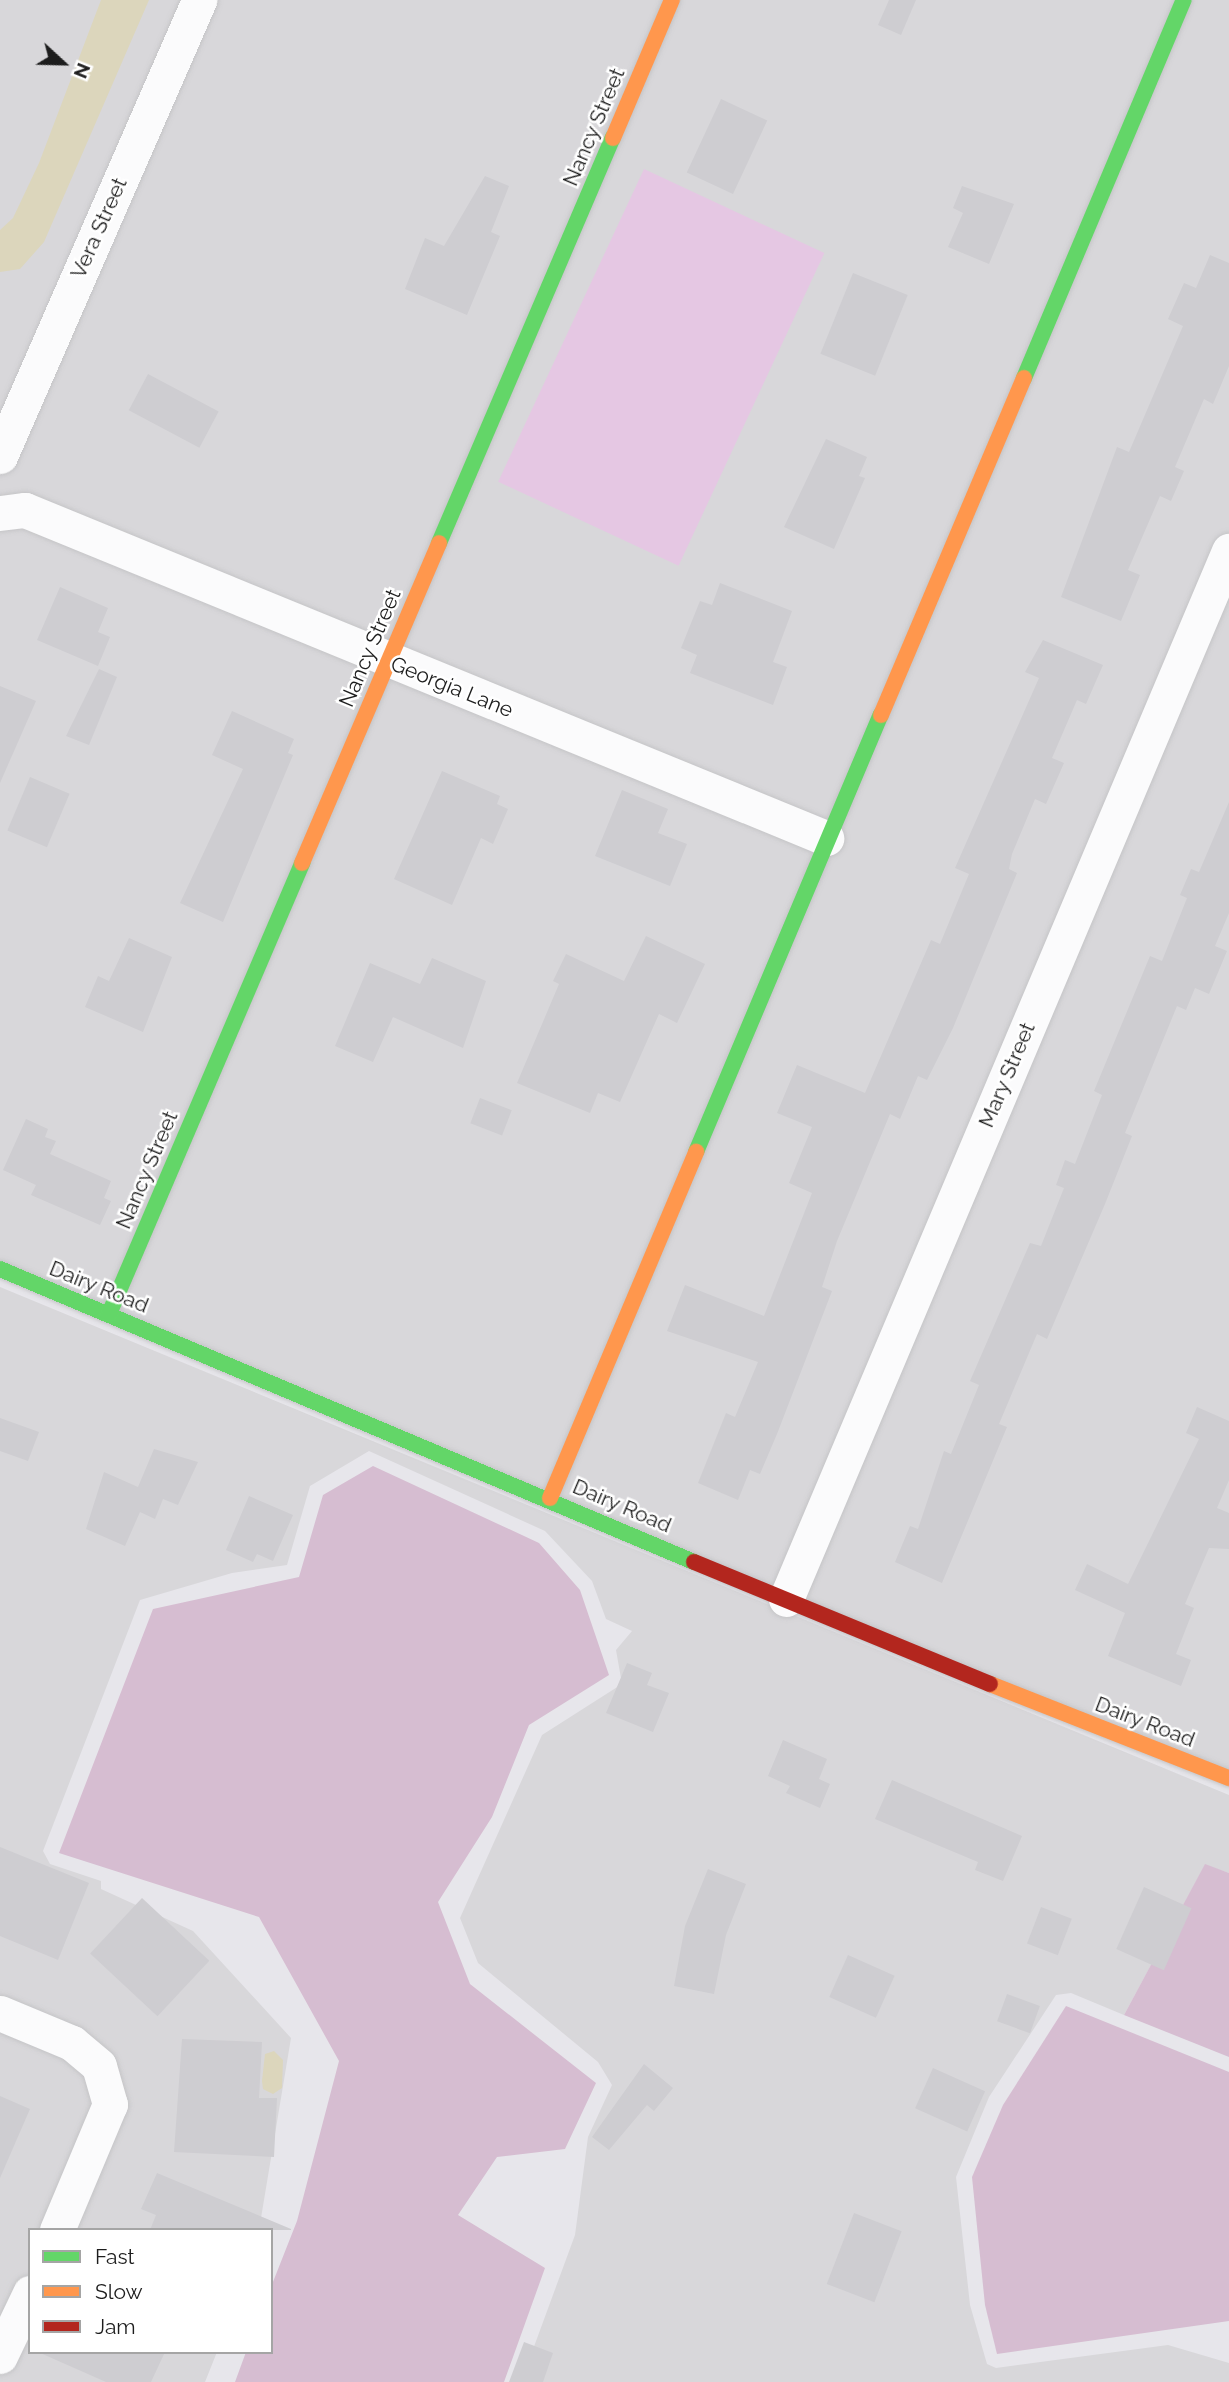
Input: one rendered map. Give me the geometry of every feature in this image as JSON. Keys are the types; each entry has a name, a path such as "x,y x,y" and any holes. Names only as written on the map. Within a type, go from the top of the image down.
{"street":[{"name":"Vera Street","path":"0,456 199,0"},
{"path":"550,1498 826,838 1184,0"},
{"name":"Nancy Street","path":"109,1314 662,6"},
{"name":"Georgia Lane","path":"0,513 25,510 387,661 826,838"},
{"name":"Mary Street","path":"786,1598 1229,551"},
{"name":"Dairy Road","path":"0,1269 550,1498 885,1643 1227,1771"},
{"path":"0,2013 72,2043 99,2066 110,2104 58,2228"},
{"path":"0,2356 28,2297"}],"shaded area":[{"path":"0,0 1229,0 1229,1778 0,1269"},
{"path":"101,0 149,0 44,242 20,269 0,272 0,230 13,218 39,163"},
{"path":"644,169 824,253 679,566 498,482"},
{"path":"0,1287 1229,1795 1229,1873 1205,1865 1124,2015 1071,1993 1056,1995 989,2097 956,2177 970,2305 987,2364 996,2368 1168,2345 1229,2363 1229,2382 521,2382 575,2235 588,2137 612,2085 598,2062 478,1963 460,1918 542,1735 622,1684 616,1650 632,1631 606,1619 592,1581 545,1531 369,1451 310,1486 287,1565 232,1573 140,1600 43,1851 50,1864 101,1881 101,1889 193,1931 291,2038 259,2228 28,2228 28,2354 216,2354 205,2382 0,2382"},
{"path":"373,1466 539,1543 580,1590 609,1675 529,1725 492,1817 438,1902 470,1984 596,2083 565,2149 497,2157 458,2215 545,2268 504,2382 235,2382 245,2354 273,2354 273,2282 297,2221 339,2061 259,1917 59,1853 153,1609 299,1577 323,1495"},
{"path":"1205,1864 1229,1873 1229,2057 1124,2015"},
{"path":"1066,2006 1229,2072 1229,2321 997,2354 985,2305 972,2177 1003,2105"},
{"path":"274,2051 283,2060 282,2088 273,2094 263,2089 262,2081 265,2054"}],"building":[{"path":"889,0 916,0 901,35 878,25"},
{"path":"721,99 767,121 733,194 687,172"},
{"path":"485,176 509,186 491,232 500,236 467,315 405,289 425,238 444,246"},
{"path":"962,186 1014,204 989,264 948,247 963,213 953,208"},
{"path":"1210,255 1229,263 1229,366 1213,404 1204,399 1175,467 1184,471 1171,501 1160,496 1128,570 1140,575 1121,621 1061,597 1117,447 1129,452 1183,326 1168,319 1184,283 1196,288"},
{"path":"853,273 908,295 875,376 820,354"},
{"path":"148,374 219,412 199,448 129,410"},
{"path":"826,439 867,457 859,476 865,478 834,549 784,527"},
{"path":"720,583 792,611 773,662 787,667 773,705 690,673 697,655 681,648 700,601 712,605"},
{"path":"60,587 108,608 98,632 110,637 98,666 37,640"},
{"path":"1043,640 1103,665 1086,704 1077,700 1052,758 1064,763 1046,804 1035,799 1012,854 1009,869 1017,873 953,1028 927,1080 918,1076 900,1119 890,1114 837,1241 822,1287 832,1291 777,1434 760,1474 750,1470 738,1500 698,1483 726,1413 735,1417 758,1362 667,1331 685,1285 764,1316 812,1193 789,1183 812,1127 777,1113 797,1065 865,1093 931,940 940,944 969,874 955,868 1039,678 1025,672"},
{"path":"99,669 117,677 89,745 66,736"},
{"path":"0,686 36,701 0,783"},
{"path":"232,711 294,739 288,753 293,755 223,922 180,903 243,769 212,755"},
{"path":"442,771 500,796 497,804 508,809 493,844 481,838 452,905 394,879"},
{"path":"30,777 70,794 47,847 7,830"},
{"path":"622,790 668,809 658,833 687,844 670,886 595,856"},
{"path":"1229,802 1229,913 1215,946 1227,951 1209,994 1195,988 1186,1010 1177,1006 1125,1133 1132,1136 1105,1204 1047,1339 1037,1334 999,1424 1007,1427 942,1583 895,1562 910,1526 918,1529 944,1451 951,1454 979,1385 970,1381 1030,1243 1041,1246 1064,1188 1056,1185 1065,1160 1075,1164 1102,1095 1094,1091 1150,956 1162,961 1187,898 1180,895 1191,869 1199,872"},
{"path":"646,936 705,964 677,1023 659,1014 620,1102 598,1093 590,1113 517,1083 559,984 553,981 566,954 624,981"},
{"path":"129,938 172,957 143,1032 85,1007 98,976 109,981"},
{"path":"432,958 486,981 463,1048 393,1017 373,1062 335,1046 370,963 420,984"},
{"path":"480,1098 512,1110 502,1135 470,1123"},
{"path":"26,1119 48,1129 45,1137 56,1141 50,1154 111,1181 104,1198 111,1201 100,1225 31,1195 36,1185 3,1170"},
{"path":"1197,1407 1229,1421 1229,1480 1217,1508 1229,1513 1229,1549 1209,1548 1185,1604 1194,1608 1176,1654 1191,1660 1181,1686 1108,1656 1125,1613 1075,1590 1087,1564 1128,1584 1199,1439 1186,1433"},
{"path":"0,1418 39,1432 28,1461 0,1451"},
{"path":"154,1449 198,1462 178,1505 163,1499 155,1519 140,1512 125,1546 86,1529 104,1472 138,1487"},
{"path":"249,1496 293,1515 273,1561 257,1554 253,1562 226,1550"},
{"path":"627,1663 652,1673 647,1685 669,1693 653,1732 606,1713"},
{"path":"783,1740 827,1759 819,1779 830,1784 820,1808 786,1793 790,1786 768,1776"},
{"path":"892,1780 1022,1836 1003,1881 975,1870 978,1862 875,1819"},
{"path":"0,1847 89,1883 58,1960 0,1936"},
{"path":"708,1869 746,1884 726,1935 714,1994 674,1986 685,1926"},
{"path":"1144,1887 1192,1908 1164,1970 1116,1949"},
{"path":"142,1898 209,1961 157,2016 90,1954"},
{"path":"1041,1907 1072,1919 1058,1955 1027,1943"},
{"path":"848,1955 895,1976 876,2018 829,1997"},
{"path":"1007,1994 1040,2006 1030,2033 997,2021"},
{"path":"182,2039 262,2042 259,2098 277,2098 274,2157 174,2152"},
{"path":"644,2064 673,2088 654,2111 647,2105 609,2150 592,2137"},
{"path":"933,2068 985,2091 967,2131 915,2108"},
{"path":"0,2096 30,2109 0,2178"},
{"path":"157,2173 291,2230 151,2228 156,2215 141,2209"},
{"path":"854,2213 902,2231 874,2302 827,2284"},
{"path":"524,2342 553,2353 543,2382 509,2382"},
{"path":"43,2354 164,2354 151,2382 106,2382"}],"traffic: fast":[{"path":"1024,378 1184,0"},
{"path":"439,543 613,138"},
{"path":"696,1152 881,715"},
{"path":"109,1314 302,863"},
{"path":"0,1269 694,1562"}],"traffic: slow":[{"path":"613,138 672,0"},
{"path":"881,715 1024,378"},
{"path":"302,863 439,543"},
{"path":"550,1498 696,1152"},
{"path":"990,1684 1229,1778"}],"traffic: jam":[{"path":"694,1562 990,1684"}]}
